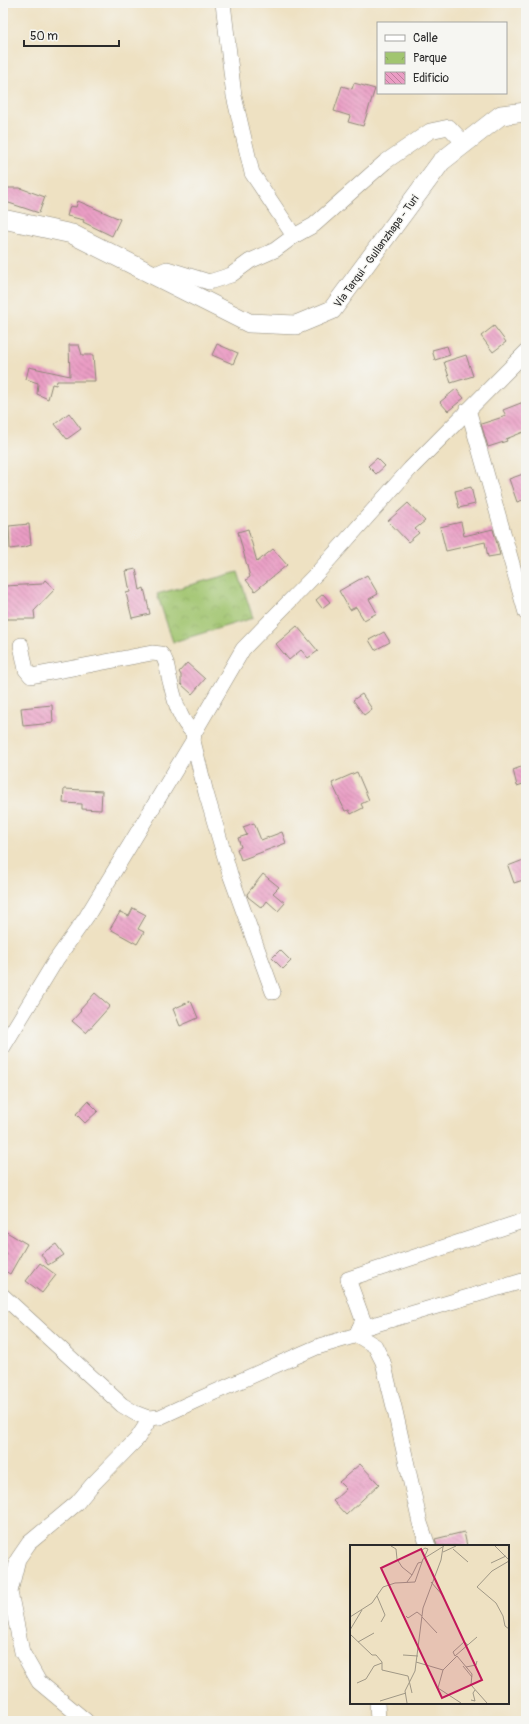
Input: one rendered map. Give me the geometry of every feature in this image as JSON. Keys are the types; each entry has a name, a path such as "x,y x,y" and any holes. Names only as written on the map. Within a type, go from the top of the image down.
{"main road":[{"name":"Vía Tarqui - Gullanzhapa - Turi","path":"3,219 72,234 249,323 296,324 332,310 441,162 501,115 526,112"}],"street":[{"path":"223,3 234,96 252,173 294,236"},
{"path":"153,275 168,269 209,282 231,275 250,261 275,250 294,236 314,226 385,162 430,131 449,127 465,144"},
{"path":"3,1047 56,960 87,916 193,737 243,648 318,572 410,469 526,352"},
{"path":"466,411 470,416 474,429 526,612"},
{"path":"21,645 26,670 31,676 152,653 160,654 165,658 172,689 182,720 193,737 206,793 230,874 273,992"},
{"path":"358,1332 363,1320 348,1279 526,1220"},
{"path":"3,1296 122,1405 135,1414 148,1418 160,1417 317,1347 358,1332 526,1280"},
{"path":"358,1332 376,1346 383,1362 420,1523 428,1545"},
{"path":"86,1721 39,1682 22,1652 10,1592 18,1559 29,1543 77,1503 136,1438 146,1424 148,1418"},
{"path":"377,1704 378,1721"}],"green space":[{"path":"238,572 253,618 173,642 157,594"}],"building":[{"path":"354,83 375,89 363,126 348,122 350,116 334,111 342,86 352,89"},
{"path":"3,188 20,188 45,197 39,213 9,203 3,203"},
{"path":"78,201 120,219 112,236 83,222 84,220 67,216 70,206 76,207"},
{"path":"494,326 506,342 493,352 481,336"},
{"path":"217,344 238,353 233,364 212,355"},
{"path":"69,345 79,345 82,355 93,355 95,381 57,381 56,385 52,384 48,399 37,394 38,383 26,379 29,367 70,376"},
{"path":"447,346 450,355 435,360 432,350"},
{"path":"466,355 473,376 451,383 444,362"},
{"path":"456,389 464,398 448,411 440,402"},
{"path":"526,401 526,431 506,439 507,441 488,447 481,424 506,416 503,410"},
{"path":"69,413 81,429 67,439 55,424"},
{"path":"377,458 385,466 376,474 368,466"},
{"path":"526,473 526,499 517,502 509,479"},
{"path":"471,487 475,504 459,508 455,491"},
{"path":"408,503 425,521 415,529 419,533 408,542 388,521"},
{"path":"461,522 464,536 493,529 500,555 488,557 485,542 446,551 440,527"},
{"path":"29,524 31,545 10,549 9,526"},
{"path":"248,529 257,562 273,549 287,565 255,591 246,580 250,577 238,532"},
{"path":"136,569 140,590 144,588 150,614 132,618 126,593 130,592 126,571"},
{"path":"367,575 378,594 369,599 377,613 364,620 356,607 350,610 339,591"},
{"path":"45,580 55,589 34,611 35,619 6,619 5,586 42,584"},
{"path":"323,594 330,602 322,608 316,600"},
{"path":"297,626 318,651 308,658 301,650 289,660 276,644"},
{"path":"384,632 390,642 375,650 369,640"},
{"path":"187,663 205,679 192,694 181,684 181,675 179,672"},
{"path":"362,694 372,709 364,715 353,700"},
{"path":"52,705 53,723 23,726 21,708"},
{"path":"526,765 526,783 517,786 513,770"},
{"path":"357,772 369,800 361,804 363,808 351,814 349,810 345,811 332,783"},
{"path":"64,789 102,791 101,810 82,809 82,804 63,803"},
{"path":"254,823 261,840 282,832 286,843 241,860 237,849 241,847 238,838 247,835 243,827"},
{"path":"526,859 526,879 514,883 508,866"},
{"path":"263,874 279,887 273,893 285,903 278,911 267,901 262,908 248,897 247,894"},
{"path":"133,908 146,915 138,929 144,932 137,944 110,929 120,912 129,916"},
{"path":"280,950 291,961 283,969 272,958"},
{"path":"95,993 110,1006 86,1033 72,1021"},
{"path":"191,1001 198,1018 180,1026 173,1009"},
{"path":"88,1101 98,1111 85,1123 76,1114"},
{"path":"3,1230 27,1244 10,1274 3,1270 3,1261 7,1254 3,1251"},
{"path":"56,1244 64,1255 48,1265 41,1254"},
{"path":"40,1263 56,1275 42,1293 26,1281"},
{"path":"360,1464 379,1484 346,1515 333,1501 346,1489 339,1482"},
{"path":"464,1532 467,1545 437,1545 435,1539"}]}
